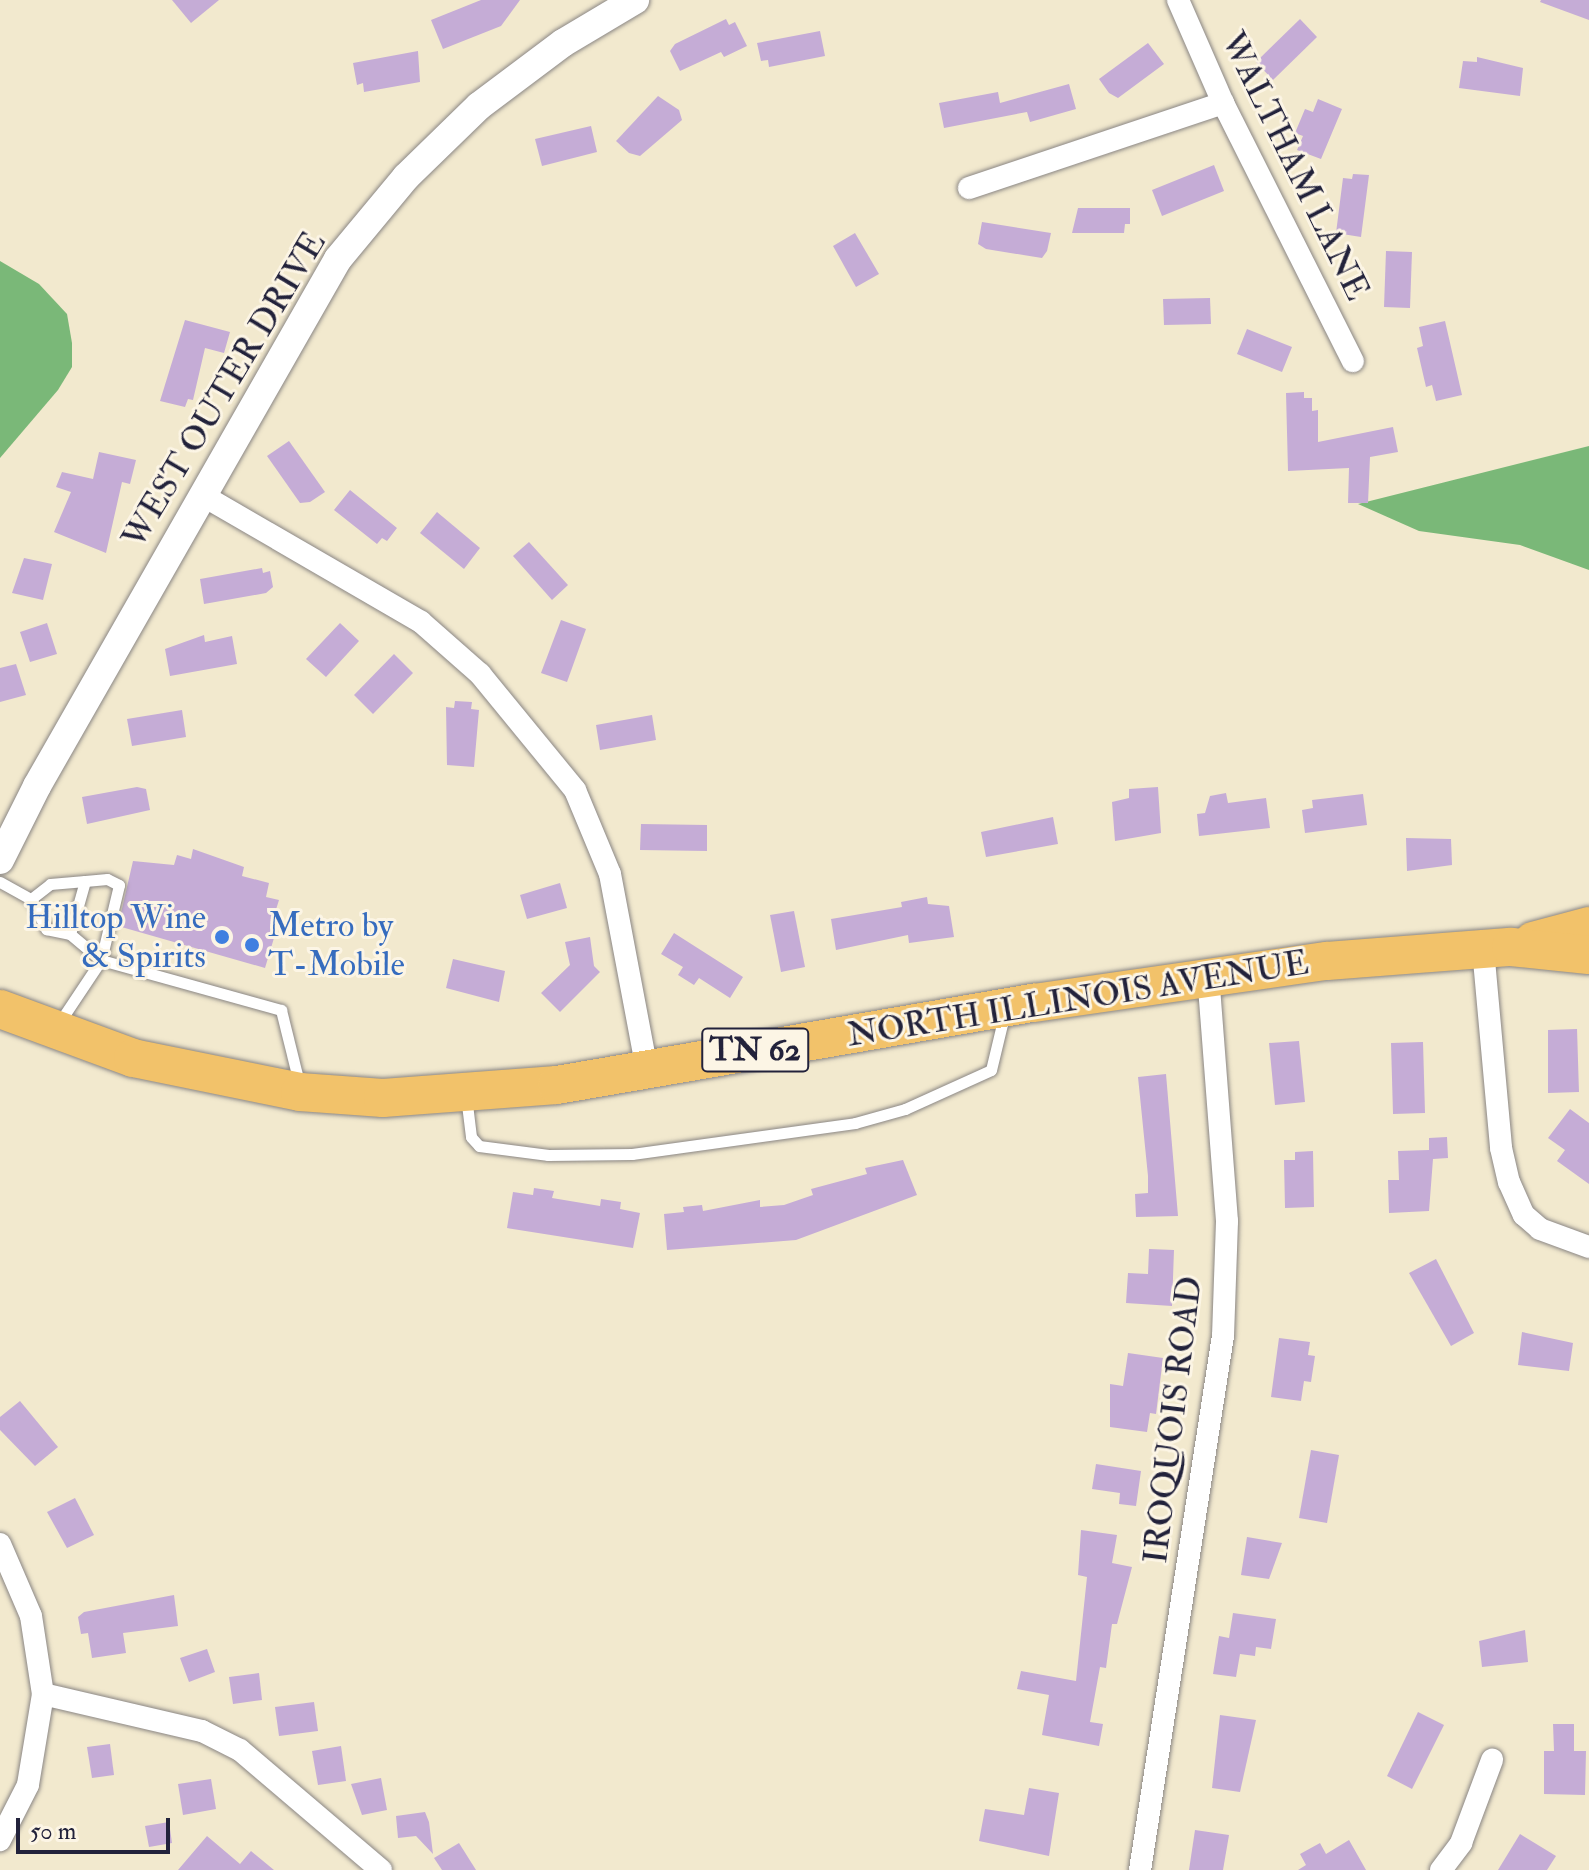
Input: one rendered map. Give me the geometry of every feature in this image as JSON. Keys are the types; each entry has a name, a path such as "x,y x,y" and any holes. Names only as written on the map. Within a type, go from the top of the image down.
{"highway":[{"name":"TN 62","path":"1497,948 1589,926"},
{"name":"NORTH ILLINOIS AVENUE","path":"2,1012 133,1058 300,1092 383,1098 466,1094 647,1070 1208,976 1497,948 1589,955"}],"street":[{"name":"WEST OUTER DRIVE","path":"0,860 202,495 338,259 406,177 479,106 563,43 635,0"},
{"name":"WALTHAM LANE","path":"1178,0 1223,103 1353,361"},
{"path":"969,188 1223,103"},
{"path":"202,495 421,622 458,653 511,709 575,790 610,874 647,1070"},
{"path":"1497,948 1501,1148 1509,1182 1524,1215 1540,1229 1589,1247"},
{"name":"IROQUOIS ROAD","path":"1140,1870 1223,1336 1227,1221 1208,976"},
{"path":"0,1544 31,1616 43,1694 28,1785 0,1840"},
{"path":"43,1694 202,1731 240,1750 381,1870"},
{"path":"1441,1870 1466,1833 1492,1760"}],"lane":[{"path":"31,899 50,884 107,879 119,885 101,960 54,1030"},
{"path":"70,934 85,881"},
{"path":"0,882 31,899 46,929 70,934 101,960 281,1010 300,1092"},
{"path":"466,1094 471,1137 479,1146 498,1152 632,1154 855,1123 905,1109 991,1070 1006,1008"}],"green space":[{"path":"0,261 39,284 67,314 72,367 58,390 0,458"},
{"path":"1589,446 1589,570 1520,545 1419,531 1358,504"}],"building":[{"path":"172,0 219,0 191,23"},
{"path":"481,0 520,0 501,26 443,49 431,20"},
{"path":"1589,0 1589,20 1540,2"},
{"path":"726,19 729,25 735,22 747,46 724,57 721,52 680,71 670,51 675,44"},
{"path":"1300,19 1317,37 1273,80 1256,62"},
{"path":"820,31 825,56 769,67 768,60 761,61 757,43"},
{"path":"1148,43 1164,64 1118,98 1109,93 1099,79"},
{"path":"418,51 420,82 364,92 363,83 357,85 353,63"},
{"path":"1477,57 1523,68 1520,96 1459,88 1463,61 1477,62"},
{"path":"1069,84 1076,109 1030,122 1027,112 944,128 939,103 998,92 1000,103"},
{"path":"658,96 679,110 682,120 640,156 629,153 616,141"},
{"path":"1318,99 1342,109 1321,159 1297,150 1303,136 1295,133 1305,109 1313,112"},
{"path":"591,126 597,152 542,166 535,139"},
{"path":"1214,165 1224,191 1162,216 1152,190"},
{"path":"1353,174 1369,175 1361,237 1336,233 1343,178 1352,179"},
{"path":"1078,208 1130,208 1130,224 1125,224 1124,233 1072,233"},
{"path":"982,222 1051,233 1047,251 1042,258 986,249 978,244"},
{"path":"855,233 879,274 856,287 833,246"},
{"path":"1386,251 1412,252 1410,308 1384,307"},
{"path":"1210,298 1211,324 1164,325 1163,299"},
{"path":"185,320 230,332 224,353 205,348 193,400 188,399 185,407 160,401"},
{"path":"1445,321 1462,395 1436,401 1432,385 1426,387 1417,348 1423,346 1419,327"},
{"path":"1247,329 1292,347 1282,372 1237,354"},
{"path":"1304,392 1304,398 1312,398 1312,411 1318,410 1318,442 1393,427 1398,452 1370,457 1368,503 1348,503 1349,468 1288,471 1286,393"},
{"path":"289,441 325,492 310,502 300,503 267,456"},
{"path":"99,452 136,460 130,484 122,482 106,553 54,532 71,492 56,487 62,472 93,479"},
{"path":"350,490 397,528 387,541 382,538 377,544 334,510"},
{"path":"437,512 480,548 464,569 420,533"},
{"path":"529,542 568,585 552,600 513,556"},
{"path":"24,558 52,564 43,600 12,593"},
{"path":"262,568 263,573 270,571 273,587 266,593 204,604 200,579"},
{"path":"561,620 586,629 567,682 541,673"},
{"path":"47,623 57,654 30,662 20,632"},
{"path":"340,623 359,641 326,677 306,659"},
{"path":"204,635 205,642 232,636 237,664 170,676 165,649"},
{"path":"394,654 413,673 373,714 354,695"},
{"path":"16,664 26,695 0,702 0,668"},
{"path":"455,701 472,702 471,709 479,710 474,767 447,765 446,707 454,708"},
{"path":"182,710 186,737 132,746 127,719"},
{"path":"652,715 656,740 600,750 596,725"},
{"path":"137,787 146,789 150,810 87,824 82,797"},
{"path":"1158,787 1161,833 1115,841 1112,802 1129,798 1129,789"},
{"path":"1226,793 1228,803 1266,798 1270,828 1199,836 1197,814 1205,813 1210,796"},
{"path":"1363,794 1367,825 1305,833 1302,810 1313,808 1312,800"},
{"path":"1053,817 1058,844 986,857 981,832"},
{"path":"641,824 707,825 707,851 640,850"},
{"path":"1406,838 1451,839 1452,865 1407,871"},
{"path":"193,849 244,867 242,876 269,883 266,897 279,900 274,916 280,918 265,968 118,926 133,861 174,865 177,855 191,859"},
{"path":"560,883 567,908 527,919 520,895"},
{"path":"927,897 928,904 949,906 954,937 909,943 908,935 836,950 831,919 902,907 901,902"},
{"path":"794,911 805,967 781,972 770,915"},
{"path":"674,933 743,977 730,998 699,978 694,985 678,975 683,967 661,954"},
{"path":"590,937 594,966 600,972 560,1012 541,993 570,965 565,942"},
{"path":"453,959 505,971 499,1002 446,988"},
{"path":"1577,1029 1579,1092 1548,1093 1548,1030"},
{"path":"1299,1041 1305,1102 1275,1105 1269,1043"},
{"path":"1423,1042 1425,1113 1393,1114 1391,1043"},
{"path":"1166,1074 1178,1216 1136,1217 1135,1194 1148,1193 1138,1077"},
{"path":"1570,1109 1589,1123 1589,1184 1557,1161 1565,1150 1548,1138"},
{"path":"1447,1137 1448,1158 1433,1159 1429,1211 1389,1213 1388,1180 1399,1180 1398,1151 1429,1150 1429,1138"},
{"path":"1313,1151 1314,1207 1285,1208 1284,1160 1295,1160 1295,1152"},
{"path":"903,1160 917,1195 796,1240 667,1250 664,1214 684,1212 683,1207 702,1205 703,1211 760,1200 760,1207 784,1205 813,1195 811,1189 867,1174 865,1168"},
{"path":"534,1188 554,1191 552,1198 600,1206 601,1199 621,1202 620,1209 640,1213 633,1248 507,1228 513,1192 533,1195"},
{"path":"1149,1249 1174,1250 1172,1306 1126,1303 1128,1273 1148,1274"},
{"path":"1436,1259 1474,1333 1451,1346 1409,1273"},
{"path":"1522,1332 1573,1343 1569,1371 1518,1365"},
{"path":"1279,1338 1310,1342 1308,1355 1315,1356 1311,1382 1304,1381 1301,1401 1271,1397"},
{"path":"1128,1353 1163,1358 1156,1414 1150,1413 1147,1432 1110,1427 1110,1384 1123,1386"},
{"path":"20,1401 58,1447 35,1466 0,1430 0,1417"},
{"path":"1311,1450 1339,1455 1327,1523 1299,1518"},
{"path":"1096,1464 1141,1471 1136,1506 1119,1504 1120,1493 1092,1489"},
{"path":"75,1498 94,1535 67,1548 47,1512"},
{"path":"1081,1530 1117,1535 1112,1563 1132,1567 1117,1624 1112,1624 1106,1668 1100,1667 1090,1722 1103,1724 1099,1746 1042,1735 1049,1695 1017,1689 1021,1671 1076,1681 1087,1577 1078,1575"},
{"path":"1247,1537 1282,1543 1269,1579 1241,1575"},
{"path":"174,1595 178,1626 123,1633 126,1653 92,1658 88,1633 81,1634 78,1617 84,1612"},
{"path":"1233,1613 1276,1619 1271,1649 1256,1647 1255,1656 1240,1654 1236,1677 1213,1674 1219,1636 1229,1638"},
{"path":"1525,1630 1528,1662 1482,1667 1479,1641"},
{"path":"207,1649 215,1672 189,1682 180,1658"},
{"path":"259,1673 262,1700 233,1704 229,1677"},
{"path":"314,1702 318,1731 279,1736 275,1707"},
{"path":"1418,1712 1444,1725 1412,1789 1387,1776"},
{"path":"1220,1715 1256,1720 1240,1792 1212,1788"},
{"path":"1553,1724 1574,1724 1574,1751 1586,1751 1585,1795 1544,1794 1544,1751 1554,1751"},
{"path":"110,1744 114,1775 92,1778 87,1747"},
{"path":"341,1746 346,1781 318,1785 312,1751"},
{"path":"381,1778 387,1810 362,1815 351,1784"},
{"path":"211,1779 216,1809 183,1815 178,1784"},
{"path":"1029,1788 1059,1793 1049,1856 979,1841 985,1809 1024,1815"},
{"path":"425,1812 433,1854 416,1836 398,1838 396,1816"},
{"path":"169,1822 172,1843 149,1847 145,1826"},
{"path":"1195,1830 1229,1835 1223,1870 1189,1870"},
{"path":"1520,1834 1556,1856 1547,1870 1498,1870"},
{"path":"207,1836 240,1864 251,1851 274,1870 178,1870"},
{"path":"1349,1840 1366,1870 1298,1870 1306,1865 1300,1854 1320,1843 1326,1854"},
{"path":"459,1843 476,1870 442,1870 434,1858"}],"place":[{"name":"Hilltop Wine & Spirits","path":"222,937"},
{"name":"Metro by T-Mobile","path":"252,945"}]}
